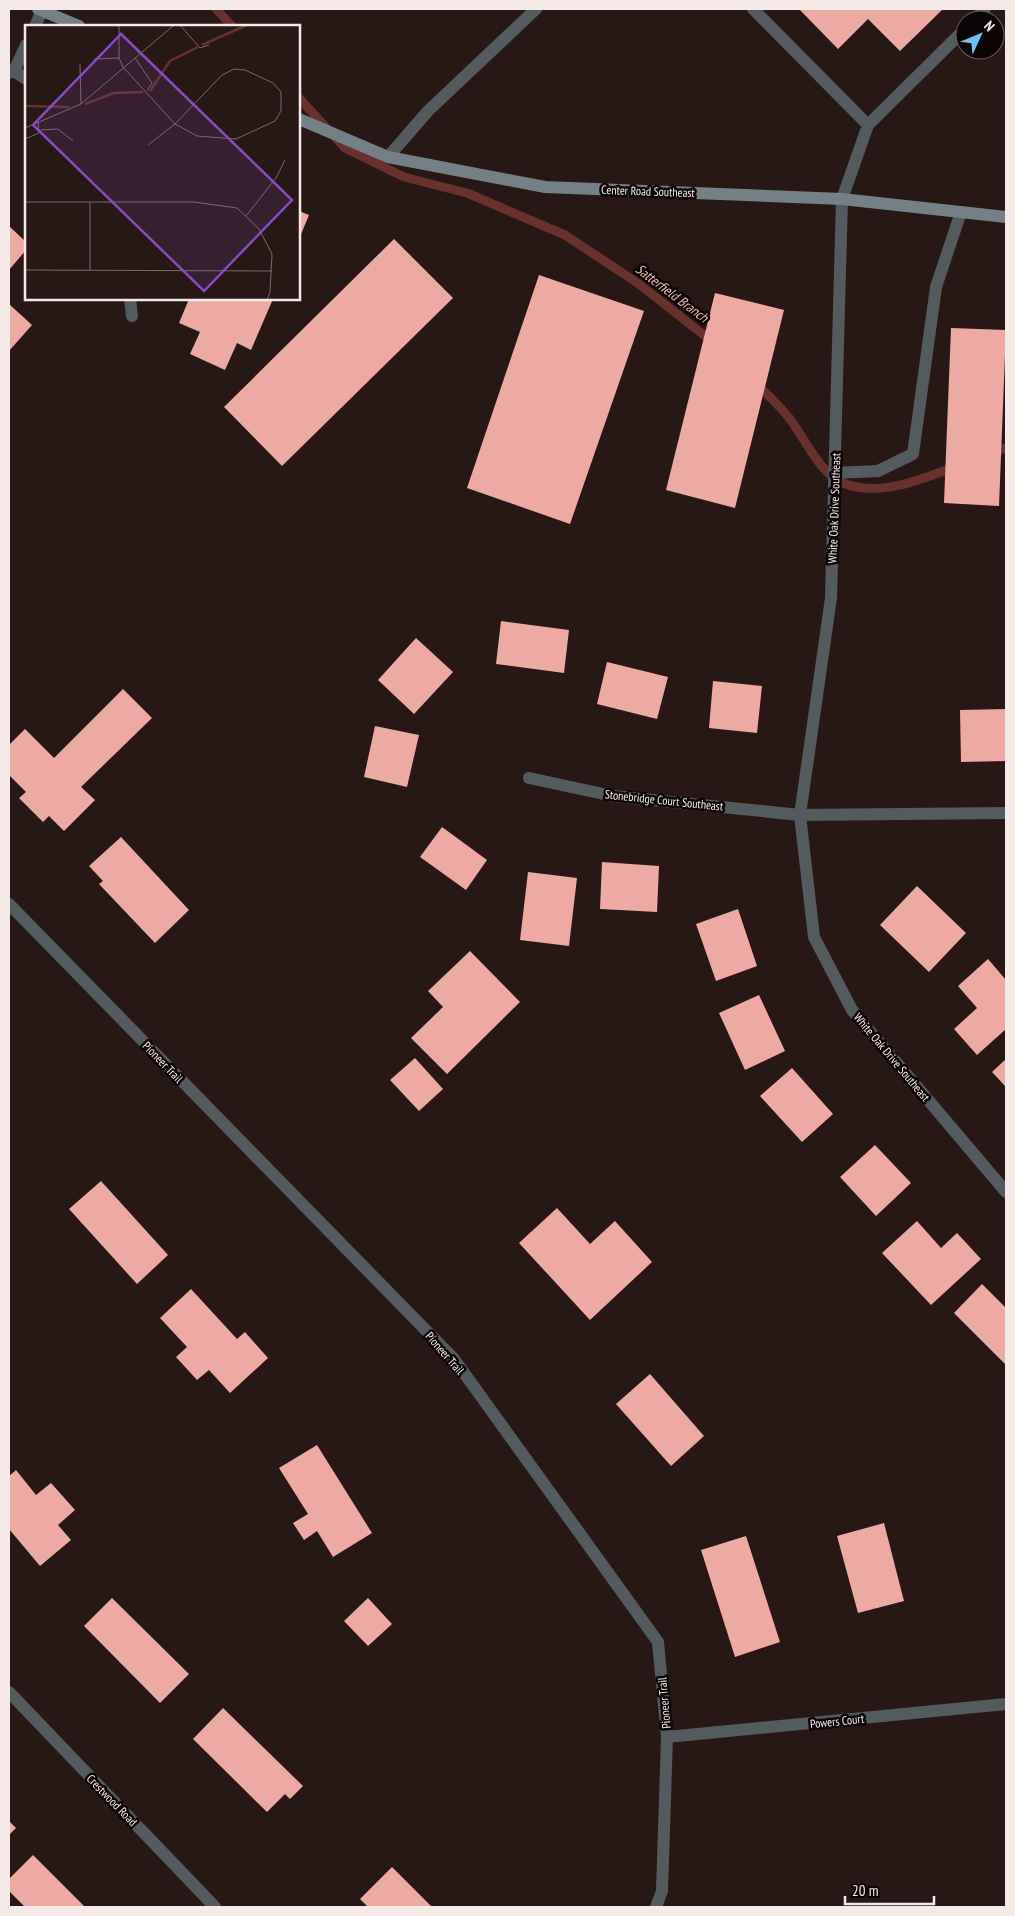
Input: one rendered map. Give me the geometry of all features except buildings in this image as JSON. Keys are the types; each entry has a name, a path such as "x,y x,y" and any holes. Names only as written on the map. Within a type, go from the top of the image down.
{"street":[{"path":"388,157 428,111 536,9"},
{"path":"753,9 868,125 955,38"},
{"path":"35,25 40,10 77,25"},
{"path":"25,47 12,72 25,78"},
{"name":"Center Road Southeast","path":"300,119 388,157 545,187 842,198 1006,217"},
{"name":"White Oak Drive Southeast","path":"868,125 842,198 831,598 800,814 814,937 852,1010 1006,1192"},
{"path":"834,473 878,471 913,454 936,287 961,212"},
{"path":"130,300 132,316"},
{"name":"Stonebridge Court Southeast","path":"529,778 614,796 800,814"},
{"path":"800,814 1006,813"},
{"name":"Pioneer Trail","path":"9,904 454,1359 658,1642 667,1737 662,1891 656,1907"},
{"name":"Crestwood Road","path":"9,1692 215,1907"},
{"name":"Powers Court","path":"667,1737 1006,1704"}],"waterway":[{"name":"Satterfield Branch","path":"216,9 231,25"},
{"name":"Satterfield Branch","path":"300,99 345,148 404,177 467,193 565,235 639,284 714,343"},
{"name":"Satterfield Branch","path":"756,383 790,419 820,464 827,472 843,483 857,487 886,488 915,481 957,466"},
{"name":"Satterfield Branch","path":"990,453 1006,448"}]}
